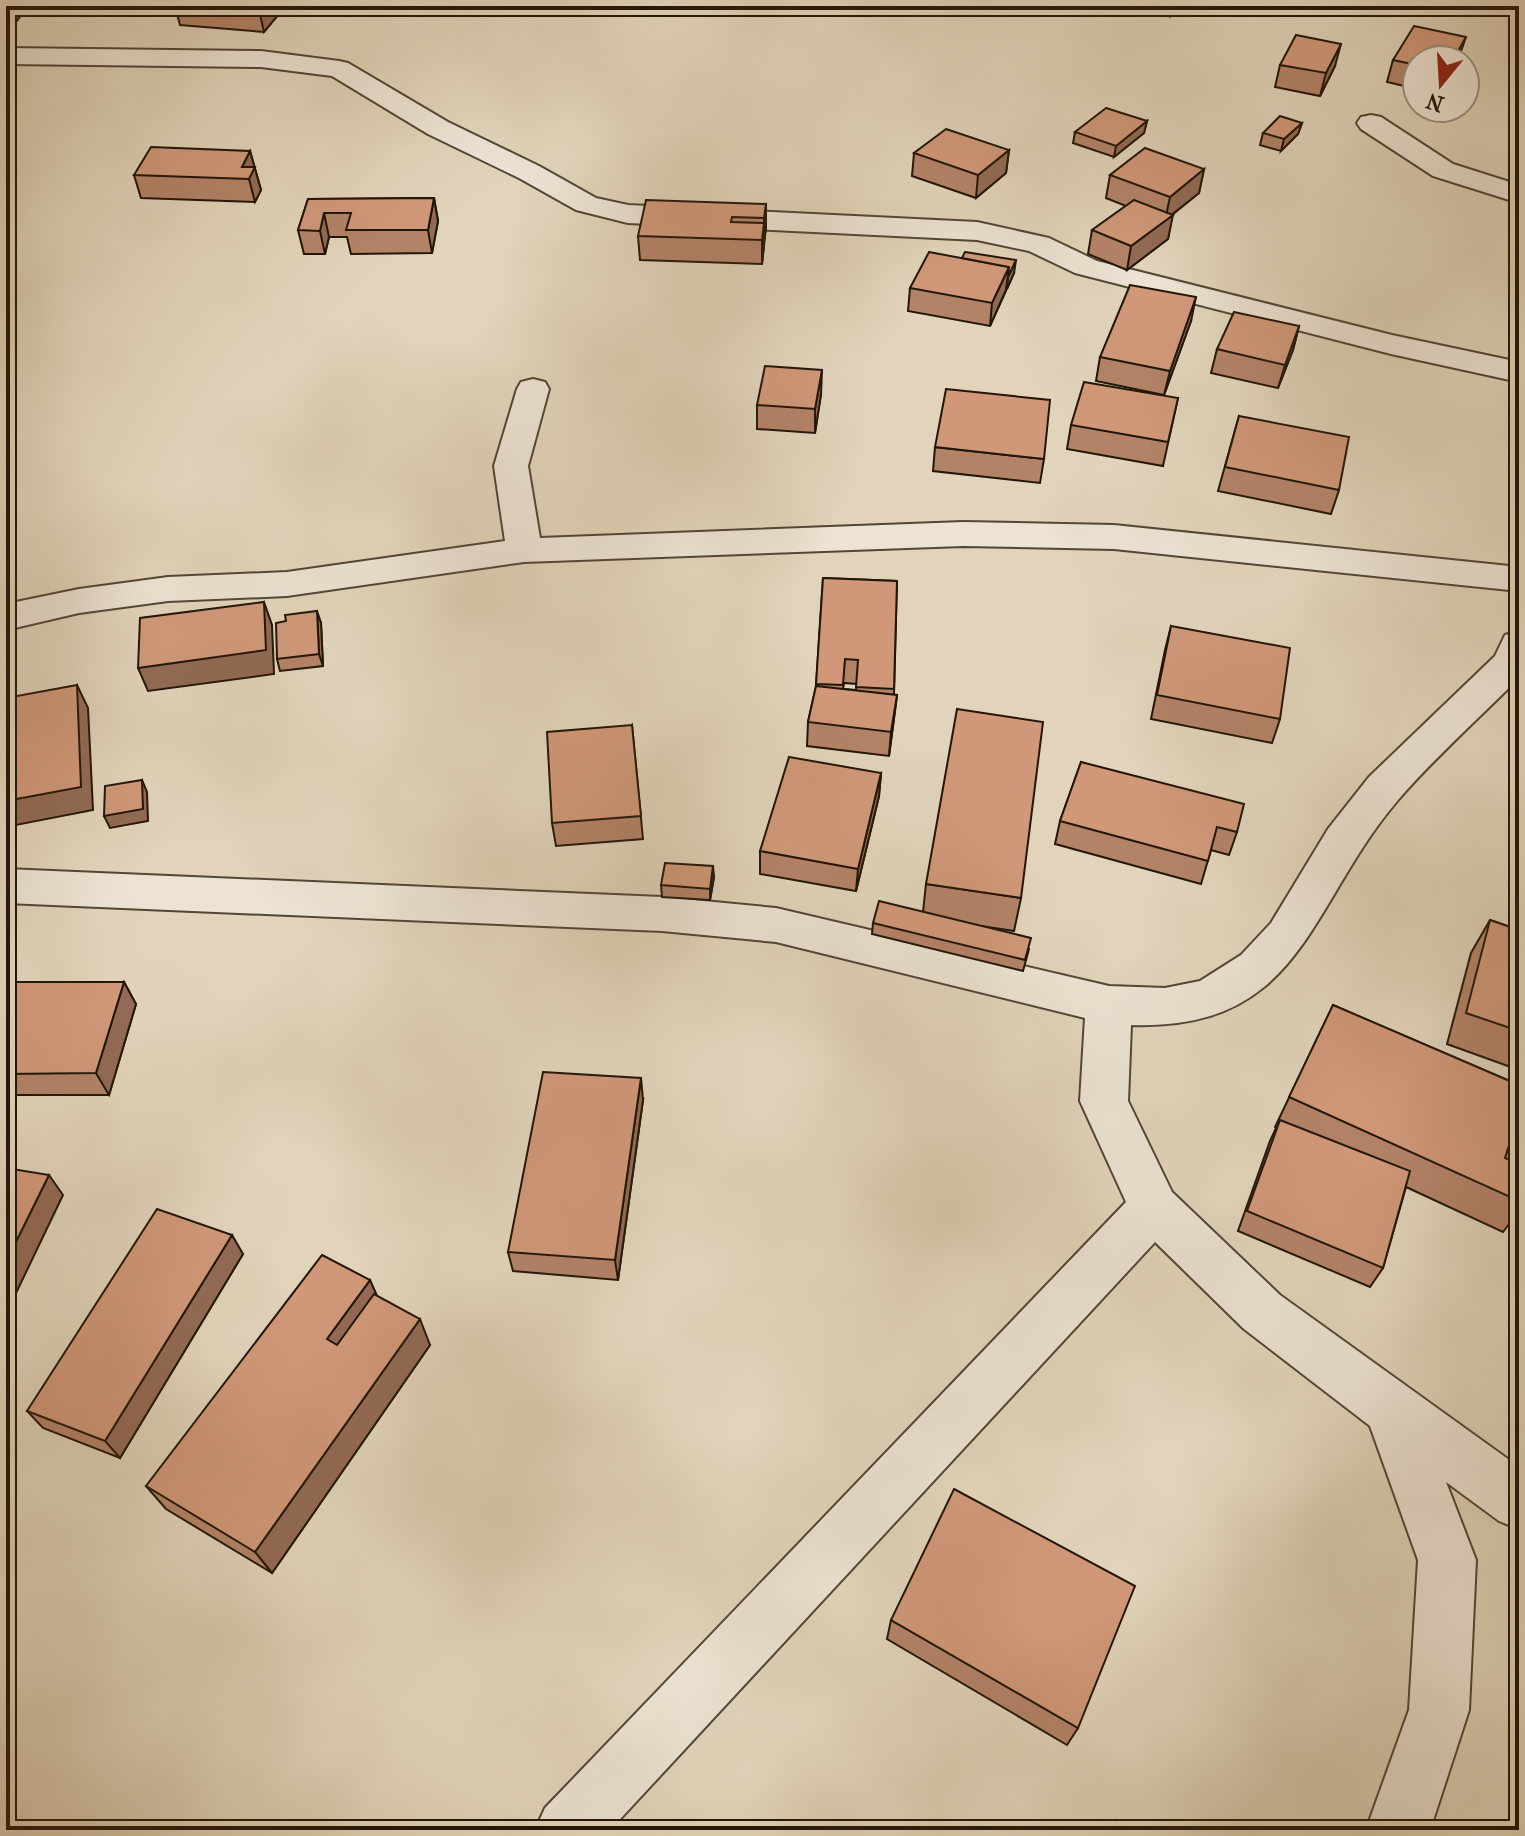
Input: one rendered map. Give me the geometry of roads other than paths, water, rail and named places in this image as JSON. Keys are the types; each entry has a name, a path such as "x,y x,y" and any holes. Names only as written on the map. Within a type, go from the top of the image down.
{"street":[{"path":"6,56 261,59 339,69 438,128 529,172 586,204 628,214 977,231 1038,244 1086,267 1391,344 1519,372"},
{"path":"1371,123 1443,170 1519,194"},
{"path":"524,550 511,466 533,389"},
{"path":"6,617 79,601 168,589 287,584 524,550 963,534 1114,537 1519,579"},
{"path":"6,886 646,913 776,925 1109,1005 1165,1007 1211,998 1257,968 1287,935 1343,840 1384,788 1512,662 1519,644"},
{"path":"1109,1005 1104,1101 1154,1208 1262,1312 1519,1501"},
{"path":"567,1830 1154,1208"},
{"path":"1391,1409 1447,1560 1439,1710 1398,1830"}]}
